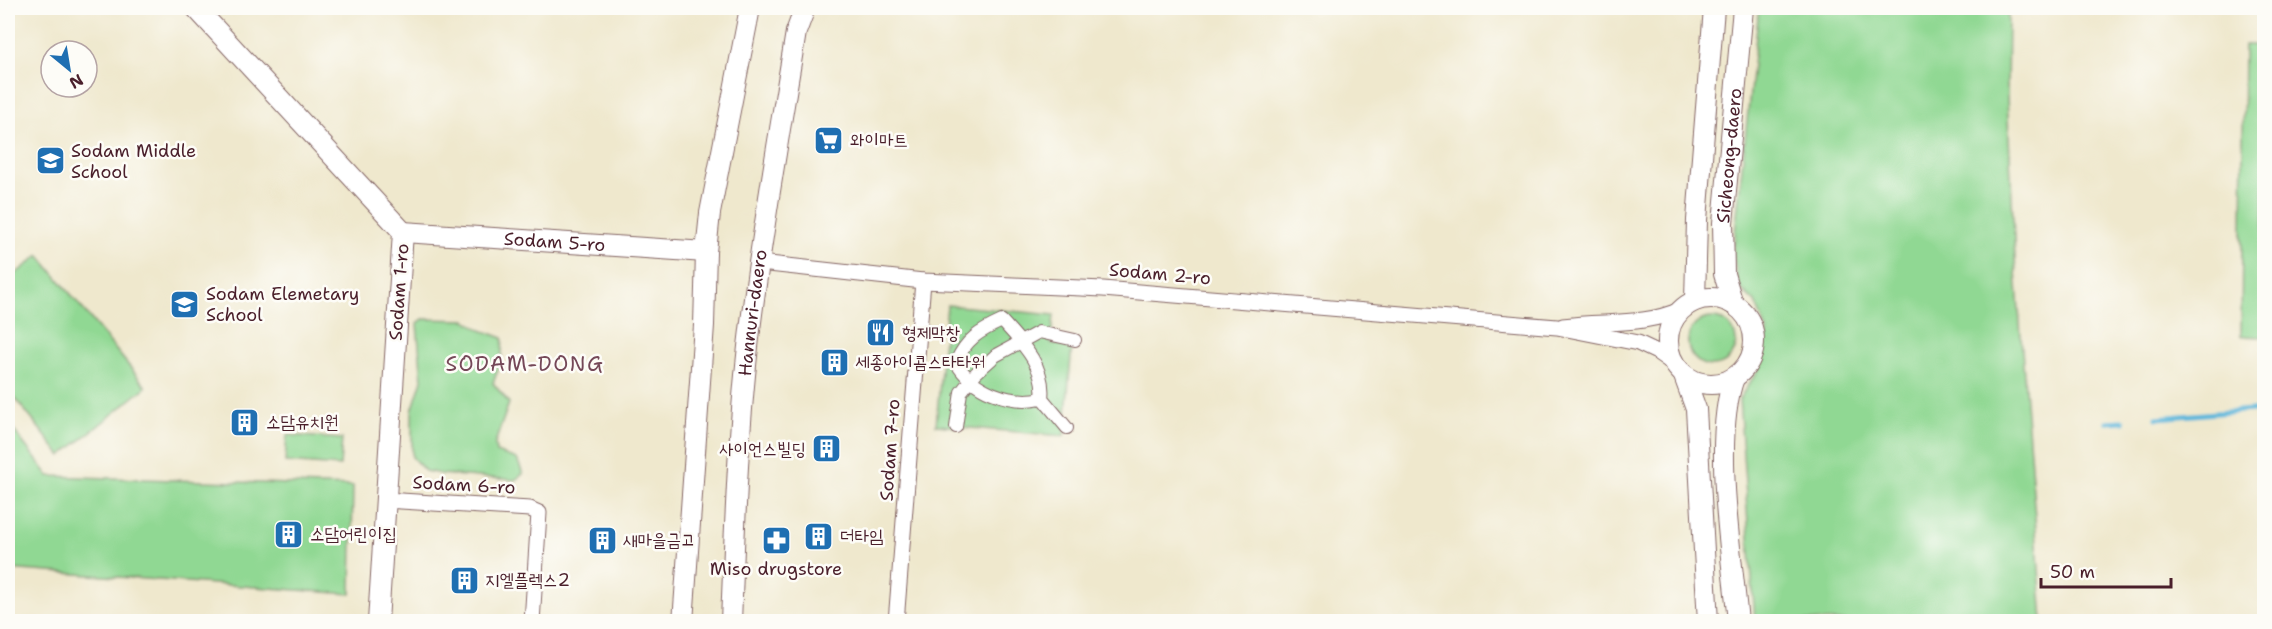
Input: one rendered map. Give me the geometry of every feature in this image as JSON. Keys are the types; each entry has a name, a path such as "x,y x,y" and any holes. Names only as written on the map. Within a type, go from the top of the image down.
{"street":[{"name":"Sodam 1-ro","path":"196,8 403,232 378,621"},
{"path":"683,621 704,325 706,252 712,201 750,8"},
{"name":"Hannuri-daero","path":"731,621 736,508 749,343 796,32 805,8"},
{"name":"Sicheong-daero","path":"1689,305 1714,8"},
{"name":"Sicheong-daero","path":"1733,304 1724,274 1723,223 1743,8"},
{"name":"Sodam 5-ro","path":"403,232 706,252"},
{"name":"Sodam 2-ro","path":"760,263 923,281 1103,289 1557,327"},
{"name":"Sodam 7-ro","path":"896,621 923,281"},
{"path":"1557,327 1584,323 1637,323 1662,318 1710,298 1733,304 1749,318 1754,332 1755,347 1750,362 1734,378 1729,392 1726,415 1725,471 1738,621"},
{"path":"1689,305 1673,321 1668,335 1668,350 1696,409 1708,621"},
{"path":"1042,399 1026,402 1013,400 972,382 964,375 956,362 971,338 1002,321 1020,341 1044,384 1042,399 1067,428"},
{"path":"1557,327 1638,343 1657,352 1698,383 1713,385 1734,378"},
{"path":"956,427 961,392 994,356 1039,332 1075,340"},
{"name":"Sodam 6-ro","path":"385,500 530,509 539,513 532,621"}],"green space":[{"path":"1759,8 2008,8 2007,97 2015,259 2043,621 1755,621 1739,399 1761,366 1767,331 1755,302 1738,286 1733,252"},
{"path":"2244,45 2264,45 2264,337 2241,336"},
{"path":"39,255 146,387 61,456 8,389 8,280"},
{"path":"947,305 1054,315 1051,343 1072,346 1064,436 936,425"},
{"path":"1712,318 1729,325 1736,342 1729,359 1712,366 1695,359 1688,342 1695,325"},
{"path":"423,319 466,320 481,330 503,338 501,362 493,383 509,403 495,443 496,452 517,459 523,474 515,480 425,471 412,457 412,411 422,380 417,324"},
{"path":"8,423 49,476 353,486 351,594 8,569"},
{"path":"287,435 342,439 340,466 285,462"}],"waterway":[{"path":"2157,418 2264,409"},
{"path":"2107,422 2123,421"}],"place":[{"name":"와이마트","path":"829,140"},
{"name":"Sodam Middle School","path":"50,161"},
{"name":"Sodam Elemetary School","path":"185,304"},
{"name":"형제막창","path":"881,333"},
{"name":"세종아이콤스타타워","path":"834,362"},
{"name":"소담유치원","path":"245,422"},
{"name":"사이언스빌딩","path":"827,449"},
{"name":"소담어린이집","path":"289,534"},
{"name":"더타임","path":"819,536"},
{"name":"새마을금고","path":"602,540"},
{"name":"Miso drugstore","path":"776,540"},
{"name":"지엘플렉스2","path":"464,580"}],"district":[{"name":"SODAM-DONG","path":"525,364"}]}
